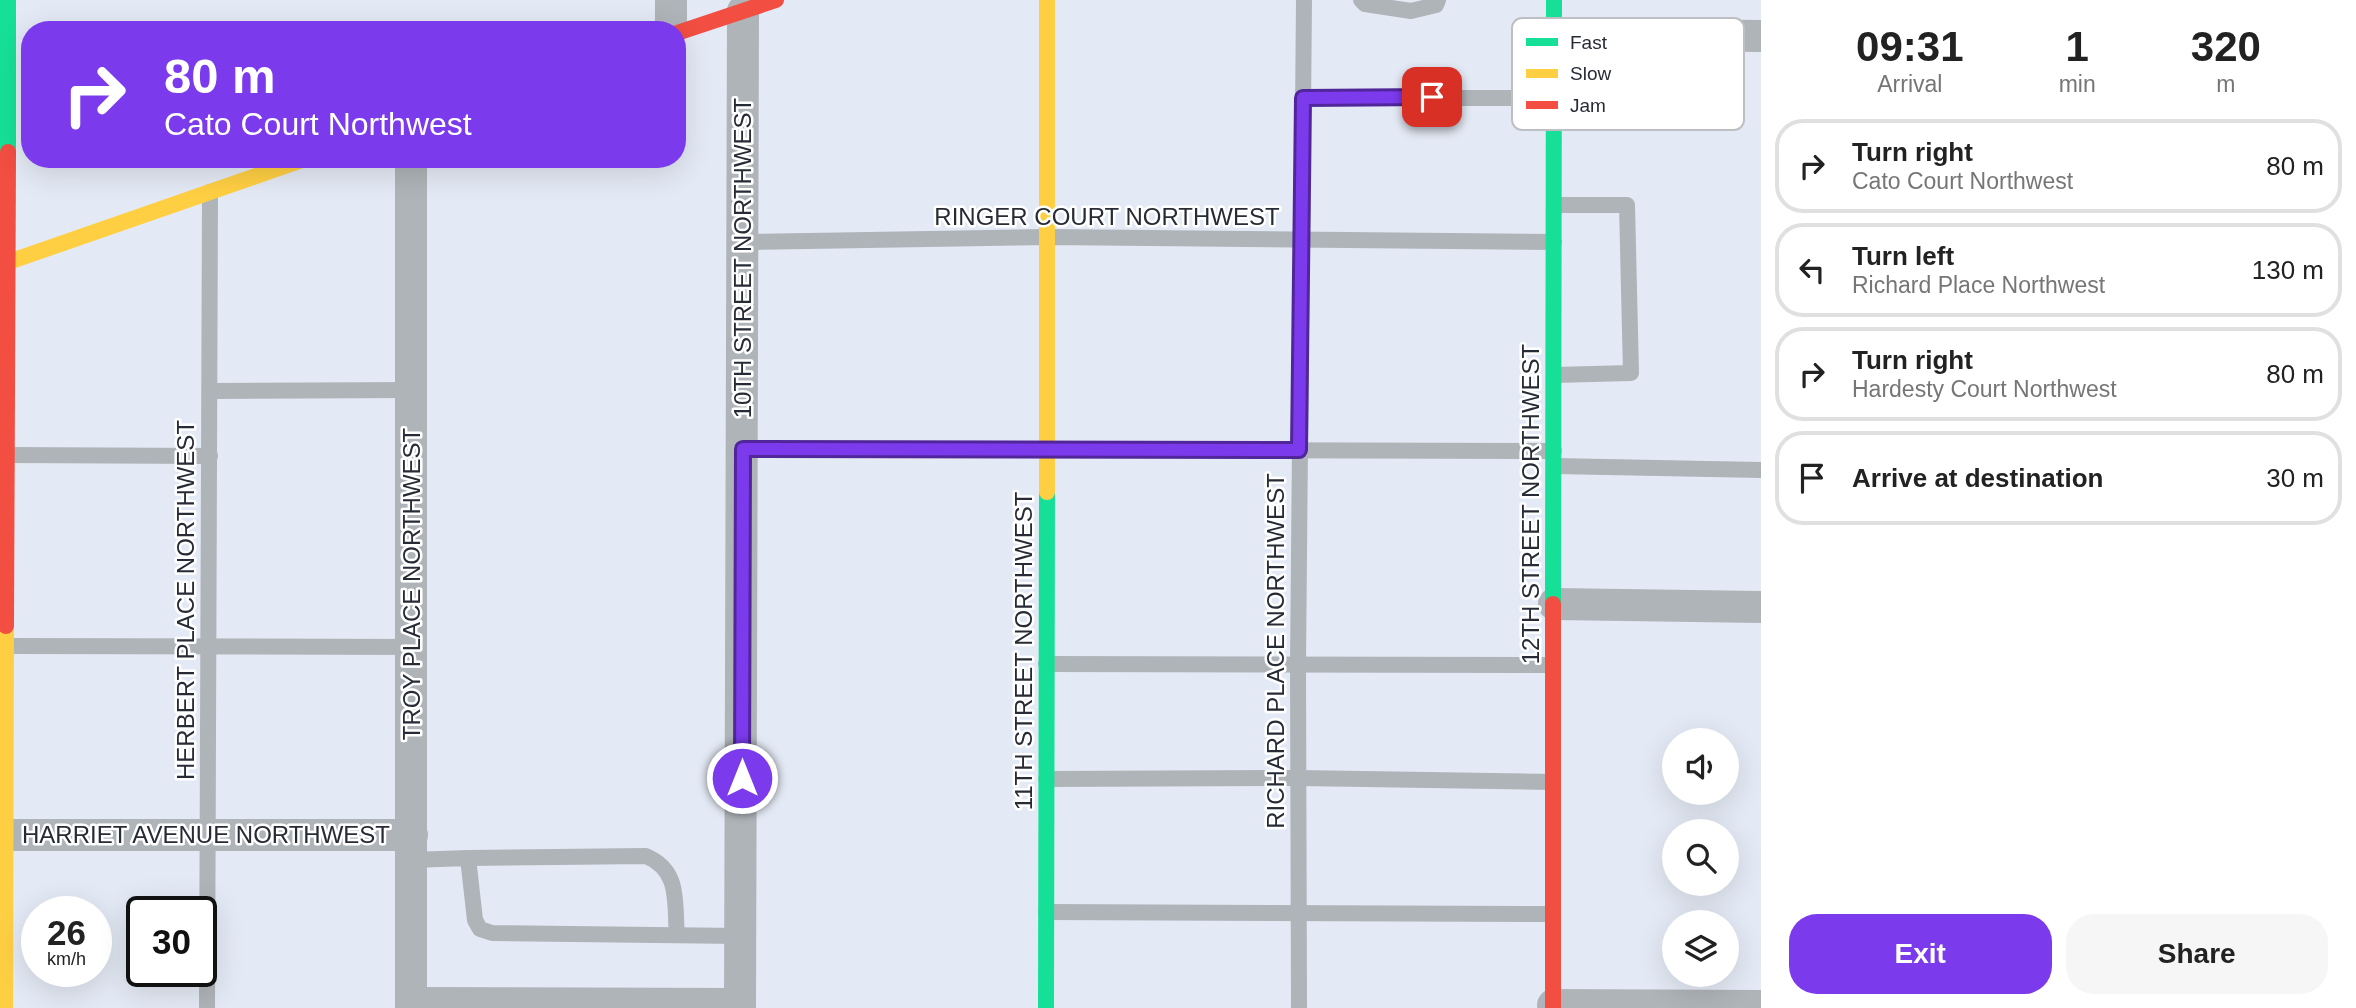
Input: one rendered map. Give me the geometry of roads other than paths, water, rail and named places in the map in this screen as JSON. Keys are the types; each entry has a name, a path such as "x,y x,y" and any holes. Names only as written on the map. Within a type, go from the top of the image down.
{"street":[{"path":"5,1008 3,549 7,455 4,94 8,0"},
{"path":"671,0 671,21"},
{"path":"686,30 776,0"},
{"name":"11TH STREET NORTHWEST","path":"1046,1008 1047,0"},
{"name":"12TH STREET NORTHWEST","path":"1554,0 1554,18"},
{"name":"10TH STREET NORTHWEST","path":"740,1006 743,11"},
{"name":"12TH STREET NORTHWEST","path":"1553,1007 1554,130"},
{"path":"4,264 279,168"},
{"name":"TROY PLACE NORTHWEST","path":"411,168 411,1005"},
{"path":"1553,604 1761,607"},
{"name":"HARRIET AVENUE NORTHWEST","path":"3,835 208,835 412,848"},
{"path":"411,1005 740,1006"},
{"path":"1553,1007 1761,1006"}],"lane":[{"name":"RICHARD PLACE NORTHWEST","path":"1299,1008 1299,450 1304,0"},
{"path":"1361,0 1365,4 1411,11 1436,5 1438,0"},
{"path":"1303,98 1512,98"},
{"name":"HERBERT PLACE NORTHWEST","path":"207,1008 210,192"},
{"path":"1554,205 1628,205 1631,373 1554,375"},
{"name":"RINGER COURT NORTHWEST","path":"743,242 1047,237 1554,242"},
{"path":"210,391 411,390"},
{"path":"743,449 1299,450 1761,470"},
{"path":"7,455 210,456"},
{"path":"3,646 412,647"},
{"path":"1046,664 1553,665"},
{"path":"1046,779 1298,778 1553,782"},
{"path":"412,848 468,858 646,856 660,862 672,878 677,935"},
{"path":"468,858 475,920 480,929 492,933 740,936"},
{"path":"1046,912 1553,914"}]}
